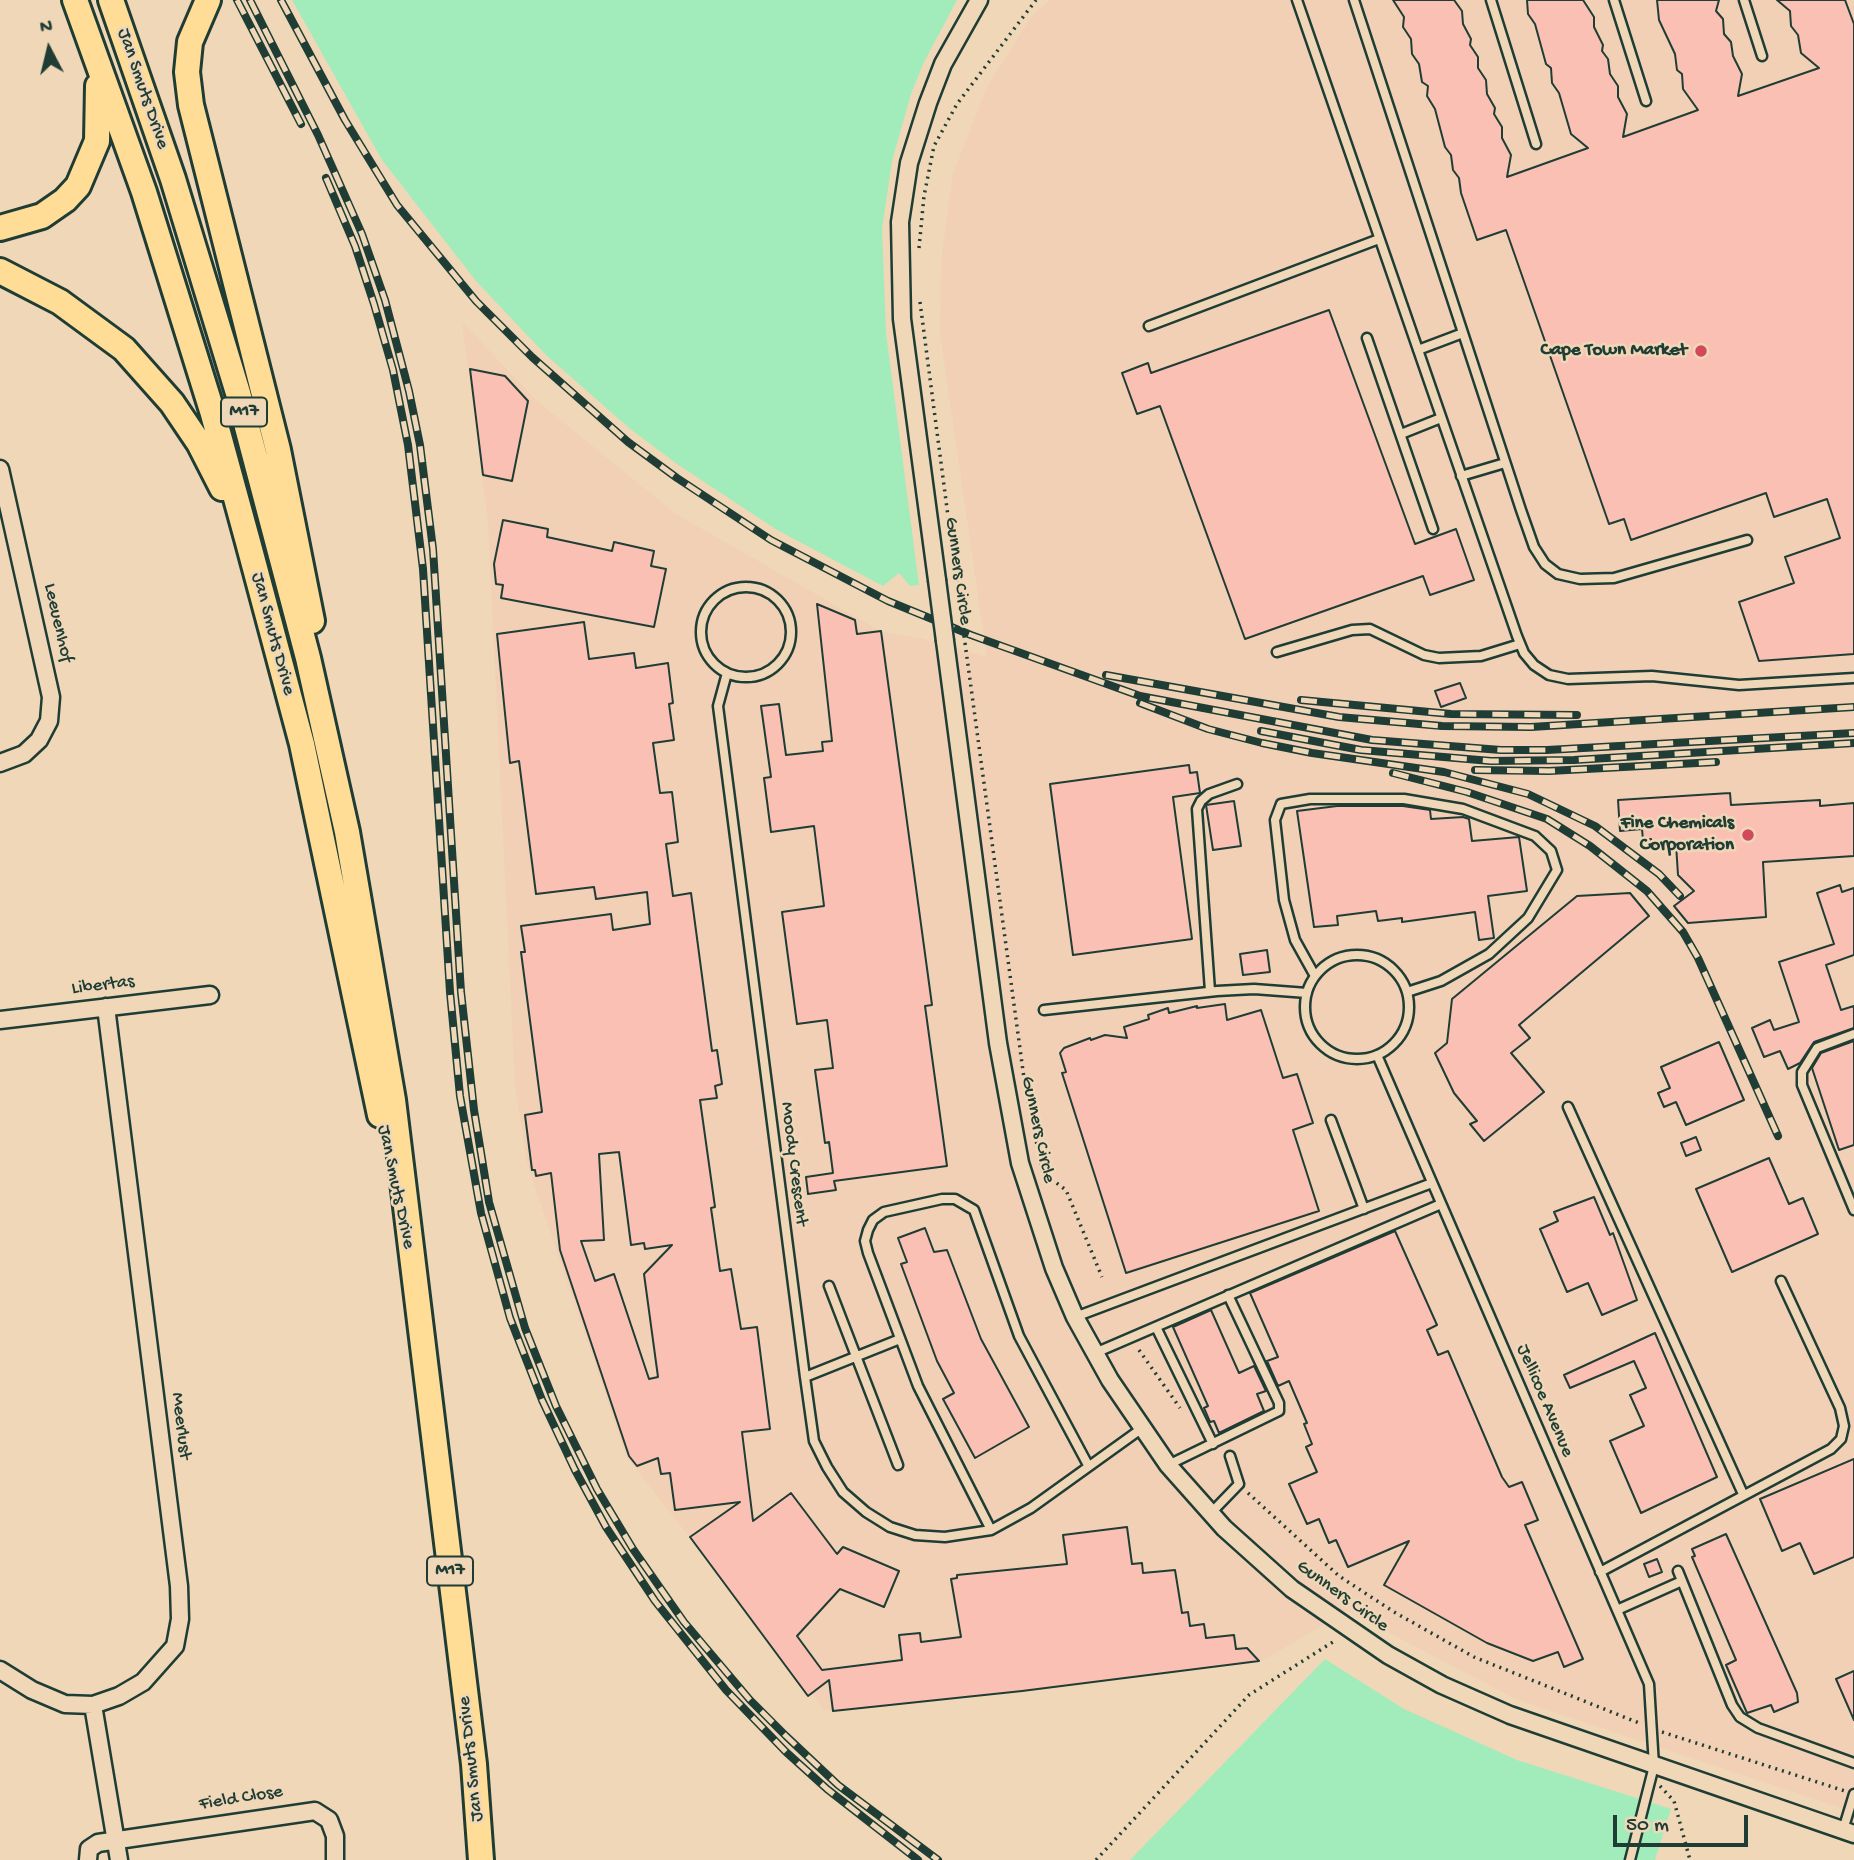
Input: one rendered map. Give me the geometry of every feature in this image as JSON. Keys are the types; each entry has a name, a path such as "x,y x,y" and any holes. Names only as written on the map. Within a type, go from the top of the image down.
{"main road":[{"name":"Jan Smuts Drive","path":"111,0 173,179 239,393 347,832 393,1100 473,1755 481,1860"},
{"path":"208,0 190,42 189,87 294,521 308,588 324,733"},
{"name":"Jan Smuts Drive","path":"78,6 144,192 248,542 302,744 415,1283"},
{"path":"0,228 42,216 65,200 81,180 92,157 98,133 99,93 78,6"},
{"path":"0,271 85,318 143,367 199,443 248,542"}],"street":[{"name":"Gunners Circle","path":"979,0 943,64 909,163 900,222 899,282 1007,1105 1035,1213 1075,1317 1141,1429 1168,1465 1211,1513 1292,1589 1350,1631 1388,1656 1476,1700 1652,1772 1849,1832"},
{"name":"Leeuenhof","path":"0,469 51,696 49,721 39,740 24,754 0,763"},
{"name":"Libertas","path":"0,1020 210,995"},
{"name":"Meerlust","path":"0,1670 32,1690 65,1703 93,1705 119,1696 143,1682 175,1646 180,1619 179,1586 106,1007"},
{"path":"93,1705 119,1860"},
{"name":"Field Close","path":"88,1860 89,1849 97,1843 315,1811 329,1821 332,1828 335,1860"}],"lane":[{"path":"1297,0 1520,644 1534,665 1549,675 1568,679 1652,676 1739,685 1854,678"},
{"path":"1354,0 1534,547 1545,564 1559,574 1580,579 1614,578 1747,540"},
{"path":"1491,0 1536,144"},
{"path":"1614,0 1646,101"},
{"path":"1744,0 1762,57"},
{"path":"1149,326 1379,239"},
{"path":"1418,350 1463,333"},
{"path":"1367,338 1433,529"},
{"path":"1401,434 1441,418"},
{"path":"1461,476 1506,463"},
{"path":"752,587 767,592 779,601 788,614 792,629 790,645 783,658 770,671 758,676 739,677 727,673 714,664 705,651 701,634 703,617 710,604 734,588 752,587"},
{"path":"1277,652 1352,630 1370,629 1424,655 1439,658 1481,656 1520,644"},
{"name":"Moody Crescent","path":"727,673 718,706 814,1441 843,1492 866,1512 890,1527 915,1535 945,1537 991,1530 1031,1508 1087,1465 1141,1429"},
{"path":"1210,991 1197,810 1201,801 1209,794 1237,784"},
{"path":"1315,976 1295,940 1284,900 1275,820 1282,804 1310,799 1404,799 1463,809 1535,836 1551,851 1557,870 1528,918 1489,954 1441,981 1407,992"},
{"path":"1347,956 1366,956 1384,962 1399,975 1407,992 1409,1011 1404,1030 1393,1045 1377,1055 1358,1059 1339,1056 1322,1046 1311,1031 1305,1013 1307,993 1315,976 1329,963 1347,956"},
{"path":"1044,1010 1210,991 1254,989 1307,993"},
{"path":"1854,1034 1817,1048 1802,1072 1802,1085 1854,1210"},
{"name":"Jellicoe Avenue","path":"1377,1055 1649,1684 1653,1729 1652,1772 1630,1860"},
{"path":"1568,1107 1743,1494"},
{"path":"1331,1120 1364,1209"},
{"path":"1075,1317 1432,1183"},
{"path":"991,1530 918,1386 868,1253 865,1241 868,1230 873,1220 884,1212 942,1199 965,1203 974,1210 1019,1336 1087,1465"},
{"path":"1095,1353 1441,1204"},
{"path":"1601,1572 1831,1449 1844,1432 1840,1408 1781,1281"},
{"path":"829,1286 898,1465"},
{"path":"1168,1465 1278,1414 1280,1408 1228,1295"},
{"path":"1156,1327 1213,1444"},
{"path":"805,1377 900,1339"},
{"path":"1211,1513 1239,1484 1230,1456"},
{"path":"1678,1571 1732,1705 1740,1717 1758,1728 1854,1763"},
{"path":"1617,1610 1682,1581"},
{"path":"1849,1832 1854,1794"}],"path":[{"path":"918,257 924,196 933,146 957,104 1036,0"},
{"path":"920,300 1026,1093 1044,1173 1066,1190 1102,1277"},
{"path":"1139,1350 1184,1415"},
{"path":"1239,1484 1339,1576 1394,1612 1474,1657 1653,1729 1854,1794"},
{"path":"1096,1860 1249,1695 1350,1631"},
{"path":"1652,1772 1674,1801 1690,1860"}],"shaded area":[{"path":"1050,0 1854,0 1854,1812 1518,1700 1347,1611 1263,1660 825,1711 626,1456 527,1163 515,1084 488,520 462,322 537,401 676,514 882,632 920,638 987,657 940,332 942,254 953,174 986,89 1031,17"}],"green space":[{"path":"292,0 957,0 924,62 911,94 892,161 882,229 886,333 919,585 910,586 899,573 883,586 777,530 677,464 629,428 546,355 476,281 382,160"},
{"path":"1325,1659 1404,1709 1517,1760 1671,1809 1655,1860 1130,1860"}],"building":[{"name":"Cape Town Market","path":"1393,0 1454,0 1462,11 1463,24 1471,39 1470,45 1478,57 1478,68 1486,80 1487,94 1495,108 1494,114 1502,127 1502,138 1511,155 1507,177 1588,148 1571,134 1559,93 1552,83 1551,68 1546,64 1535,24 1528,14 1527,0 1583,0 1594,17 1594,27 1603,45 1602,51 1608,59 1610,74 1618,86 1618,97 1627,114 1623,137 1698,110 1683,89 1682,74 1677,70 1675,54 1659,20 1657,0 1719,0 1716,11 1723,19 1724,34 1731,42 1733,56 1742,74 1738,96 1819,68 1801,53 1798,35 1791,26 1790,11 1777,0 1845,0 1854,24 1854,654 1759,661 1739,602 1794,583 1785,557 1840,538 1827,499 1774,517 1766,493 1631,540 1624,519 1609,524 1506,230 1477,240 1461,193 1459,178 1453,170 1451,155 1445,147 1435,109 1427,96 1428,86 1422,82 1419,64 1412,54 1411,39 1403,27 1404,17"},
{"path":"1329,310 1415,544 1456,529 1474,580 1430,595 1423,576 1245,639 1160,406 1137,414 1122,373 1148,363 1151,373"},
{"path":"470,369 505,376 528,401 512,481 483,475"},
{"path":"503,520 548,529 547,537 612,551 614,542 654,551 651,566 666,569 654,627 501,598 503,585 496,584 494,564"},
{"path":"817,604 855,620 857,634 881,631 932,1005 925,1006 947,1166 834,1181 836,1190 808,1194 806,1177 833,1173 829,1142 825,1143 815,1070 833,1068 827,1020 797,1024 782,912 824,906 814,826 771,832 764,778 771,777 761,706 779,704 786,755 823,751 822,742 832,741"},
{"path":"584,622 589,659 634,653 636,668 668,663 673,703 669,704 674,740 653,743 660,793 672,792 678,842 666,844 673,896 691,893 712,1051 717,1050 722,1084 715,1086 717,1098 700,1100 715,1207 711,1208 720,1271 731,1269 741,1329 757,1327 770,1429 742,1432 753,1521 791,1493 837,1554 843,1547 899,1571 884,1607 840,1589 797,1636 822,1670 902,1660 899,1635 920,1633 921,1642 961,1637 951,1579 957,1578 957,1575 1067,1564 1063,1535 1127,1527 1132,1564 1142,1563 1143,1573 1175,1570 1182,1613 1188,1612 1190,1626 1204,1624 1206,1638 1234,1635 1236,1649 1247,1648 1259,1661 1022,1691 833,1711 829,1680 808,1696 690,1537 740,1502 675,1510 670,1473 661,1474 658,1458 637,1466 629,1456 560,1250 551,1173 536,1176 535,1170 532,1170 525,1115 542,1112 521,952 525,952 521,926 611,914 613,930 650,924 647,892 596,899 594,887 536,894 519,761 510,763 497,634","holes":["619,1152 631,1245 644,1243 645,1249 672,1245 644,1274 658,1377 649,1379 614,1274 595,1281 581,1241 604,1240 599,1154"]},
{"path":"1460,683 1466,698 1441,707 1435,691"},
{"path":"1189,765 1190,773 1197,772 1200,793 1173,797 1192,939 1073,955 1050,784"},
{"name":"Fine Chemicals Corporation","path":"1730,793 1731,805 1820,800 1820,806 1854,803 1854,856 1763,862 1766,917 1688,923 1674,906 1694,891 1678,875 1676,844 1652,846 1651,839 1643,840 1642,829 1620,831 1618,800"},
{"path":"1234,801 1241,846 1213,850 1206,805"},
{"path":"1337,806 1403,806 1430,810 1431,819 1463,817 1469,819 1472,841 1519,837 1527,891 1488,896 1494,938 1479,940 1475,912 1402,922 1402,918 1378,921 1376,911 1337,916 1338,925 1314,927 1297,811"},
{"path":"1840,885 1842,892 1854,888 1854,955 1826,965 1841,1010 1854,1006 1854,1028 1814,1042 1800,1063 1788,1069 1780,1051 1764,1057 1752,1028 1770,1020 1774,1030 1799,1022 1779,962 1834,944 1817,893"},
{"path":"1630,893 1649,916 1519,1025 1530,1038 1511,1053 1544,1092 1484,1141 1470,1124 1477,1121 1454,1093 1435,1053 1447,1043 1452,999 1577,896"},
{"path":"1267,950 1270,972 1243,975 1240,954"},
{"path":"1225,1004 1227,1020 1261,1010 1283,1078 1297,1074 1313,1123 1293,1130 1319,1211 1126,1273 1062,1073 1066,1072 1060,1053 1064,1048 1090,1038 1091,1040 1105,1035 1127,1038 1124,1027 1149,1019 1148,1015 1168,1008 1169,1013 1197,1006"},
{"path":"1854,1041 1854,1145 1839,1150 1812,1068 1821,1053"},
{"path":"1719,1042 1744,1100 1686,1125 1676,1102 1664,1107 1658,1093 1670,1088 1661,1067"},
{"path":"1696,1137 1701,1150 1686,1156 1681,1143"},
{"path":"1769,1158 1789,1204 1803,1198 1818,1234 1732,1272 1696,1189"},
{"path":"1594,1197 1610,1235 1613,1233 1637,1300 1602,1315 1588,1283 1567,1292 1540,1229 1558,1221 1554,1212"},
{"path":"925,1228 934,1252 947,1250 981,1339 1029,1427 975,1458 943,1399 954,1393 937,1361 901,1264 907,1262 898,1238"},
{"path":"1395,1231 1437,1325 1427,1330 1438,1355 1448,1351 1502,1477 1509,1487 1522,1482 1538,1520 1525,1525 1583,1659 1564,1667 1558,1652 1533,1661 1487,1643 1384,1585 1409,1541 1348,1567 1336,1540 1329,1543 1319,1519 1307,1524 1289,1484 1317,1472 1306,1447 1312,1444 1304,1424 1307,1423 1289,1381 1278,1386 1267,1361 1278,1357 1250,1293"},
{"path":"1211,1310 1239,1373 1254,1366 1266,1391 1257,1394 1264,1411 1219,1433 1214,1421 1210,1422 1204,1408 1208,1406 1173,1327"},
{"path":"1655,1333 1717,1477 1641,1513 1610,1441 1644,1426 1630,1395 1646,1388 1634,1361 1570,1388 1564,1375"},
{"path":"1854,1459 1854,1557 1814,1574 1800,1543 1782,1551 1760,1499"},
{"path":"1726,1534 1797,1693 1798,1702 1774,1712 1771,1705 1747,1713 1726,1665 1736,1660 1692,1557 1695,1556 1692,1549"},
{"path":"1657,1559 1662,1572 1649,1577 1644,1564"},
{"path":"1854,1671 1854,1720 1836,1679"}],"railway":[{"path":"237,0 301,124"},
{"path":"250,0 318,135 362,234 385,300 409,391 420,445 433,549 461,992 474,1110 489,1202 525,1328 556,1406 597,1489 633,1549 684,1622 750,1700 838,1785 938,1860"},
{"path":"281,0 345,120 397,205 476,301 532,357 628,442 677,478 771,540 888,601 971,635 1140,696 1372,740 1501,750 1547,750 1854,733"},
{"path":"326,178 355,246 374,304 393,370 408,445 423,569 450,992 460,1096 481,1213 510,1318 542,1400 575,1470 606,1527 655,1601 726,1690 786,1752 827,1789 918,1860"},
{"path":"1106,675 1339,717 1442,726 1531,727 1854,707"},
{"path":"1301,700 1451,714 1577,715"},
{"path":"1140,703 1208,729 1262,743 1444,772 1528,794 1595,826 1659,874 1680,896"},
{"path":"1261,731 1361,750 1491,761 1574,760 1854,743"},
{"path":"1475,770 1549,771 1716,762"},
{"path":"1393,773 1467,792 1547,819 1590,846 1647,891 1683,932 1698,958 1778,1136"}],"place":[{"name":"Cape Town Market","path":"1701,351"},
{"name":"Fine Chemicals Corporation","path":"1748,835"}]}
